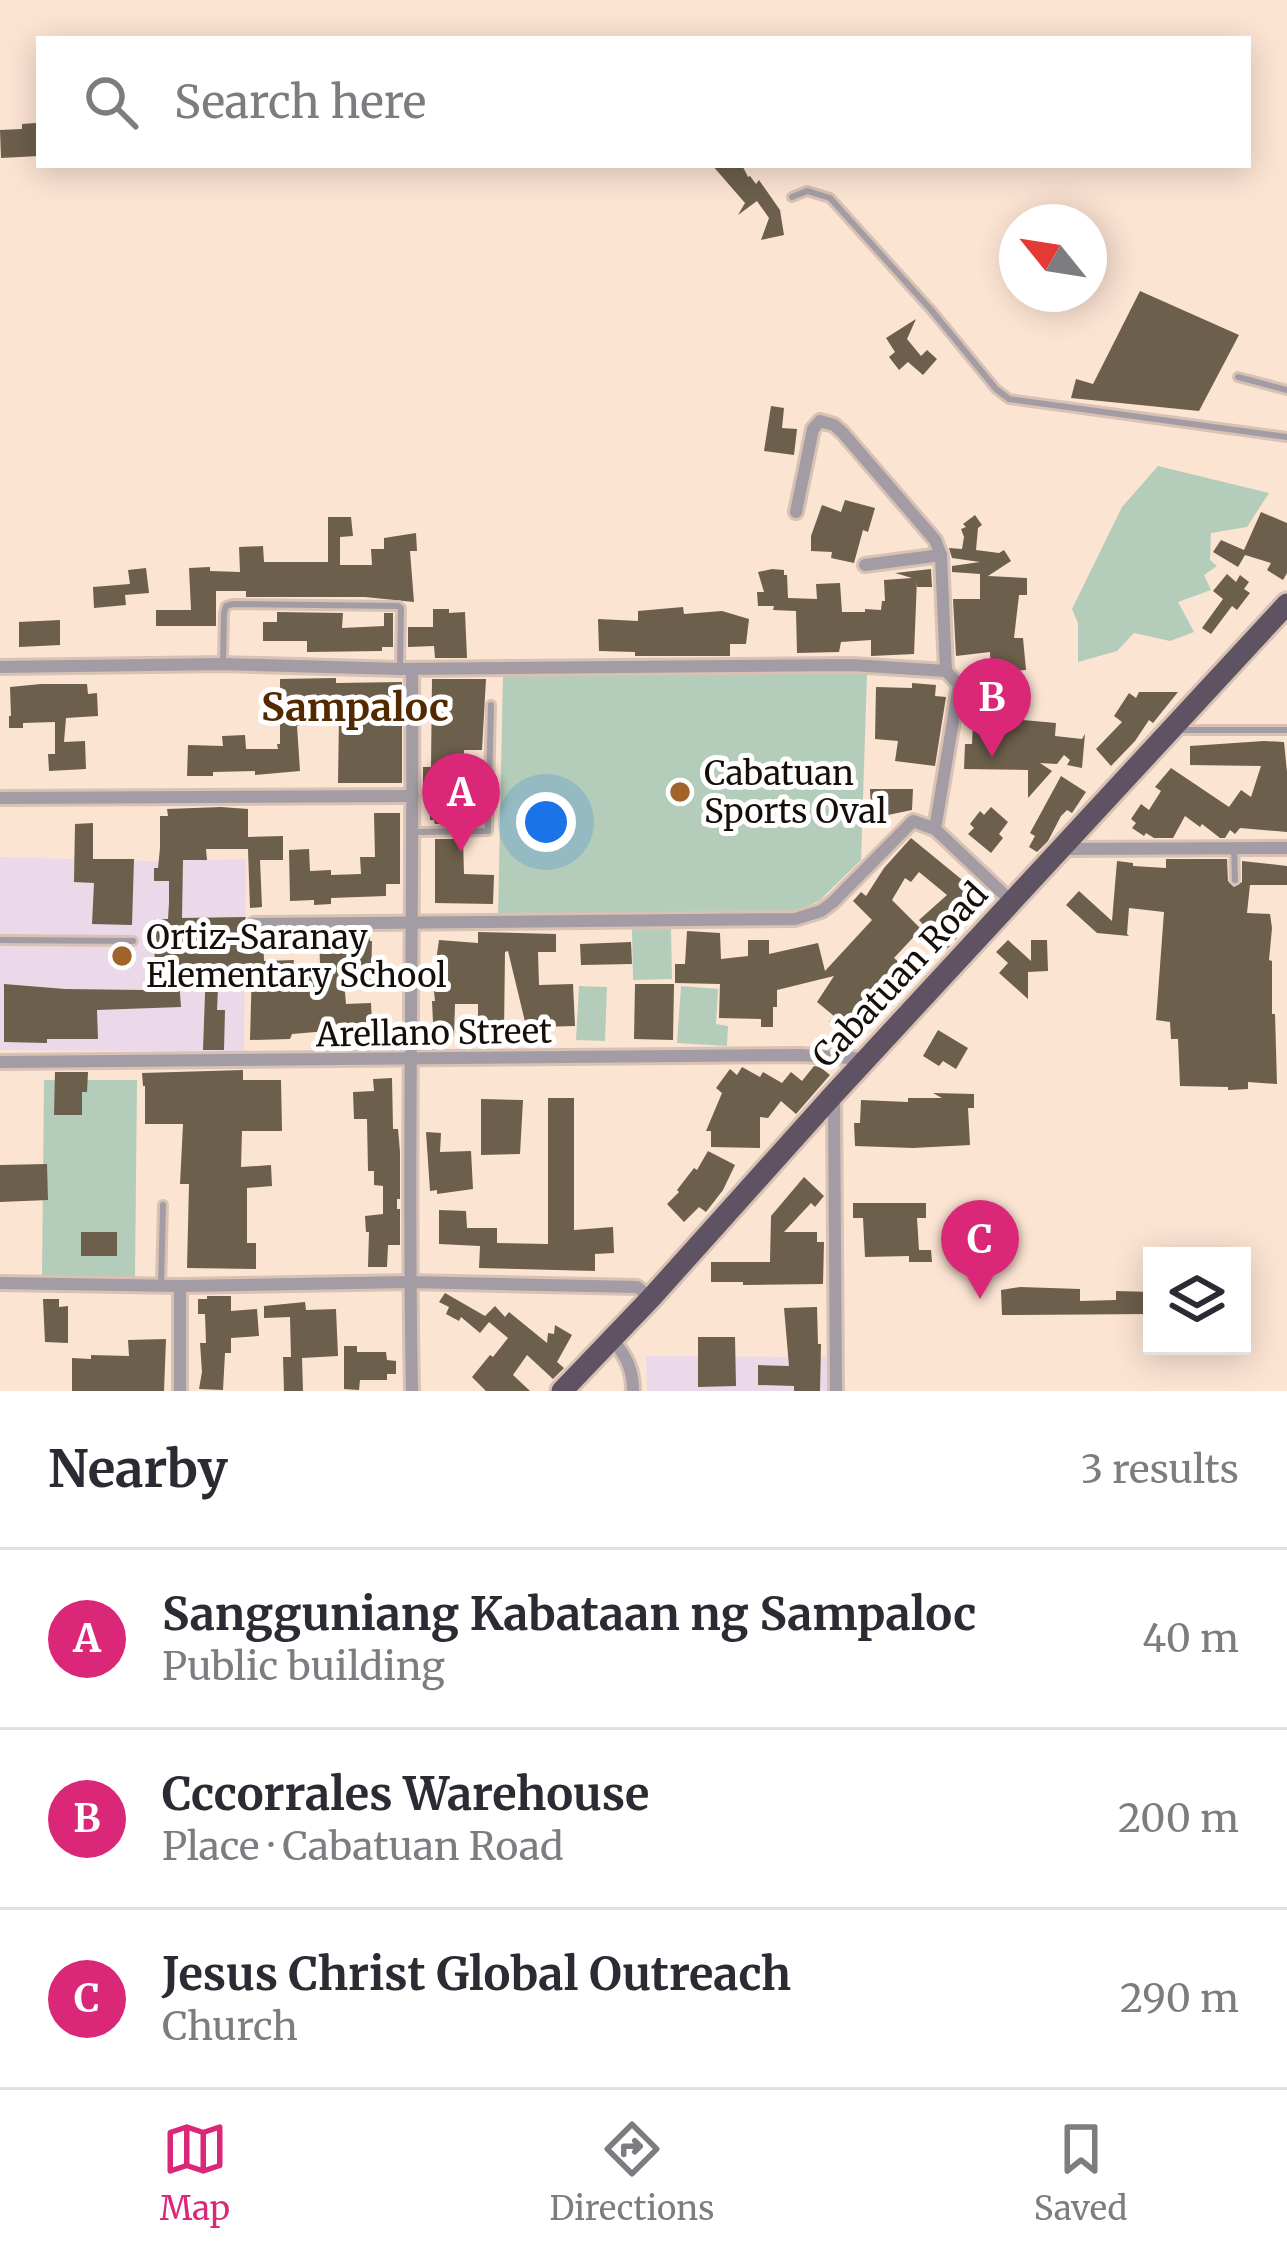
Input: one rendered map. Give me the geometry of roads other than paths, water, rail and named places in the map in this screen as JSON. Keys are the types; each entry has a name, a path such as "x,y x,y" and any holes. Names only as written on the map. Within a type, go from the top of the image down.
{"highway":[{"name":"Cabatuan Road","path":"562,1391 1287,604"}],"street":[{"path":"796,512 813,429 820,421 827,422 843,433 924,524 941,555 946,671 958,685 935,829"},
{"path":"865,566 941,555"},
{"path":"0,667 852,665 946,671"},
{"path":"406,669 415,832 410,1060 412,1391"},
{"path":"0,798 413,796"},
{"path":"254,924 795,919 821,911 908,824 921,822 935,829 1012,903"},
{"path":"1062,849 1287,848"},
{"name":"Arellano Street","path":"0,1062 800,1055 868,1059"},
{"path":"834,1094 836,1391"},
{"path":"0,1283 637,1287 651,1298"},
{"path":"180,1286 180,1391"},
{"path":"612,1338 633,1371 633,1391"}],"lane":[{"path":"792,196 807,191 830,198 1009,399 1287,437"},
{"path":"1238,377 1287,390"},
{"path":"223,664 226,606 398,606 406,669"},
{"path":"415,832 488,831 491,705"},
{"path":"1169,731 1287,730"},
{"path":"1234,847 1235,880"},
{"path":"0,940 134,941"},
{"path":"161,1286 163,1205"}],"place":[{"name":"Cccorrales Warehouse","path":"992,757"},
{"name":"Cabatuan Sports Oval","path":"680,792"},
{"name":"Sangguniang Kabataan ng Sampaloc","path":"461,852"},
{"name":"Ortiz-Saranay Elementary School","path":"122,956"},
{"name":"Jesus Christ Global Outreach","path":"980,1299"}],"district":[{"name":"Sampaloc","path":"355,707"}]}
